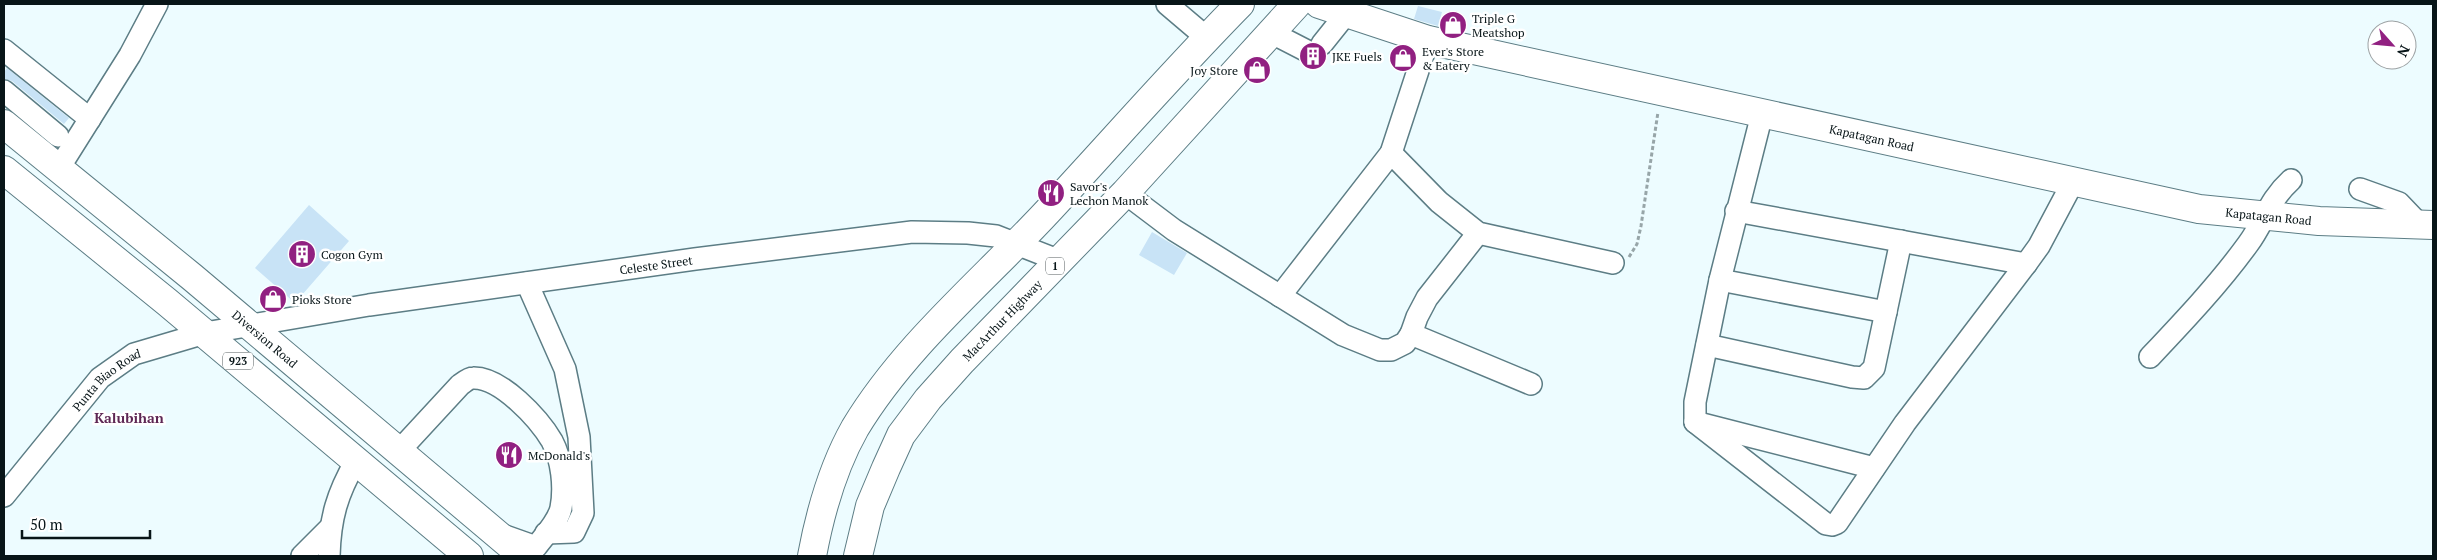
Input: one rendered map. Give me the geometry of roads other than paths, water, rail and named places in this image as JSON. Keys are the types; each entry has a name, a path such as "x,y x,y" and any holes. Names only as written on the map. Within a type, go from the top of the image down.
{"main road":[{"path":"812,556 817,527 839,463 855,430 874,400 944,318 1018,242 1206,38 1240,4"},
{"name":"MacArthur Highway","path":"858,556 870,506 901,436 928,400 962,361 1124,193 1297,4"},
{"name":"Kapatagan Road","path":"1319,4 1428,40 2199,209 2264,216 2427,225"},
{"name":"Diversion Road","path":"4,124 53,153 249,324 523,556"},
{"name":"923","path":"5,174 205,333 469,556"}],"street":[{"path":"53,153 85,115 130,55 157,4"},
{"path":"1168,4 1206,38"},
{"path":"1270,32 1315,48 1346,14"},
{"path":"1280,296 1391,153 1428,40"},
{"path":"4,50 85,115"},
{"path":"4,91 53,153"},
{"path":"1695,422 1695,402 1720,280 1762,114"},
{"path":"53,153 85,115"},
{"path":"1391,153 1439,202 1478,233 1613,264"},
{"path":"2150,357 2205,298 2249,243 2277,193 2291,180"},
{"path":"1695,422 1826,524 1832,525 1837,523 1905,423 2039,246 2073,182"},
{"path":"2360,189 2399,204 2427,225"},
{"path":"1124,193 1174,230 1343,335 1380,350 1391,350 1404,343 1427,298 1478,233"},
{"path":"1736,211 2026,264"},
{"name":"Celeste Street","path":"249,324 695,259 912,232 968,233 996,236 1018,242 1060,261"},
{"path":"1707,345 1864,378 1874,368 1901,241"},
{"path":"1720,280 1886,312"},
{"path":"527,283 565,369 579,437 583,513 580,524 574,532 546,533"},
{"name":"Punta Biao Road","path":"4,496 100,378 134,354 205,333 249,324"},
{"path":"1410,334 1531,384"},
{"path":"399,451 460,385 471,378 486,379 512,394 552,441 562,470 562,498 560,511 536,547 496,532"},
{"path":"1695,422 1874,468"},
{"path":"329,556 335,503 341,486 356,461"},
{"path":"302,556 331,528"}],"place":[{"name":"Triple G Meatshop","path":"1453,25"},
{"name":"JKE Fuels","path":"1313,56"},
{"name":"Ever's Store & Eatery","path":"1403,58"},
{"name":"Joy Store","path":"1257,70"},
{"name":"Savor's Lechon Manok","path":"1051,193"},
{"name":"Cogon Gym","path":"302,254"},
{"name":"Pioks Store","path":"273,299"},
{"name":"McDonald's","path":"509,455"}],"district":[{"name":"Kalubihan","path":"129,417"}]}
